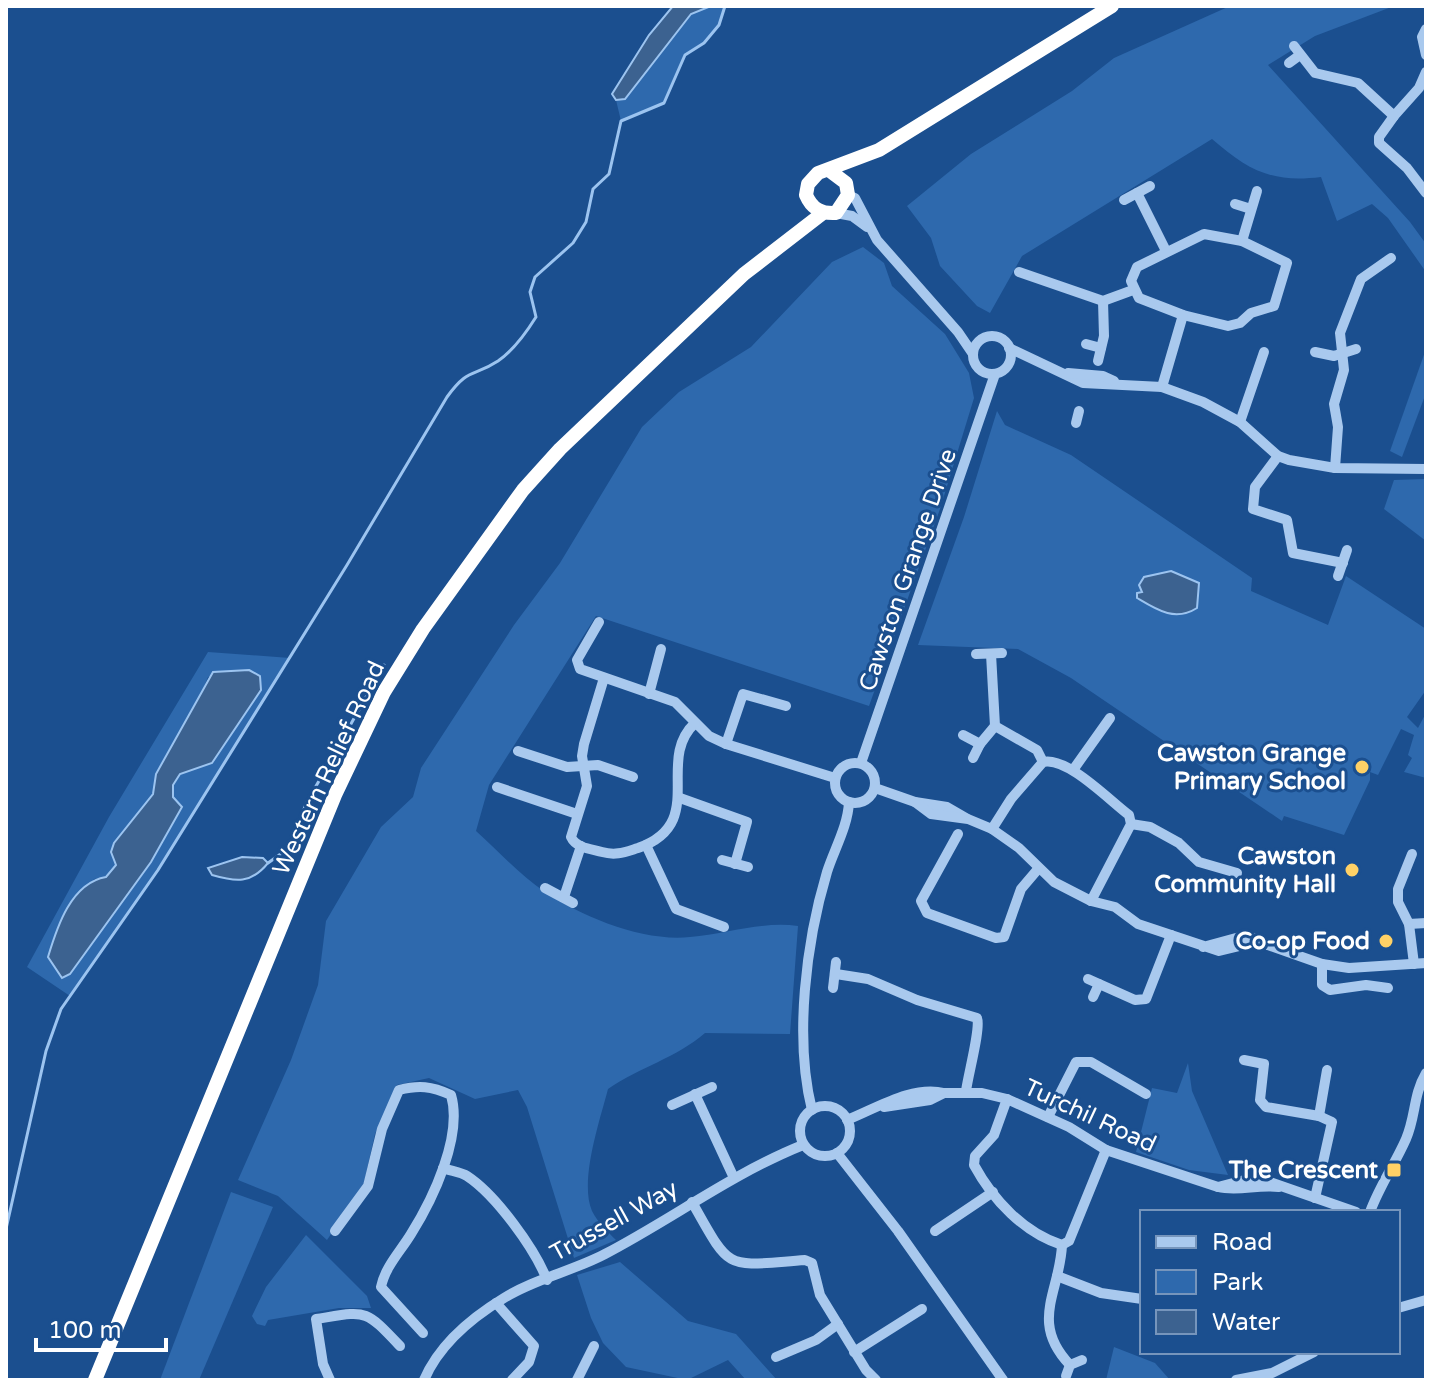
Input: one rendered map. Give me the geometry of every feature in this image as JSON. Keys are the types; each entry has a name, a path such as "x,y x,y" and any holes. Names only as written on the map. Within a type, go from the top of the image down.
{"highway":[{"path":"879,150 830,213 809,202 806,191 812,177 879,150 1112,6"},
{"path":"830,171 847,189"},
{"name":"Western Relief Road","path":"787,239 805,215 809,202"},
{"name":"Western Relief Road","path":"95,1380 335,795 384,692 474,554 560,449 674,337 787,239 830,213"}],"street":[{"path":"1426,29 1422,37 1426,55"},
{"path":"1289,63 1297,50 1319,76 1358,83 1394,116"},
{"path":"1426,72 1419,88 1379,137 1379,143 1407,168 1426,193"},
{"path":"1124,200 1150,186"},
{"path":"847,189 877,240 958,332 973,354 987,389"},
{"path":"1242,241 1257,191"},
{"path":"1137,193 1166,251"},
{"path":"1235,204 1251,209"},
{"path":"830,213 852,216 869,228"},
{"path":"1204,234 1242,241 1287,263 1274,306 1251,313 1234,326 1183,315 1139,298 1133,290 1132,273 1166,251 1204,234"},
{"path":"1335,468 1338,427 1334,404 1344,370 1340,333 1361,279 1391,258"},
{"path":"1019,272 1103,301 1133,290"},
{"path":"1098,361 1103,301"},
{"path":"1162,387 1183,315"},
{"path":"958,332 985,338 996,337 1025,358 1067,373 1162,387 1203,402 1240,422 1278,456 1335,468 1426,469"},
{"path":"973,354 976,344 985,338"},
{"path":"1086,344 1101,348"},
{"path":"1008,364 1009,348"},
{"path":"1315,352 1328,356 1356,349"},
{"path":"1240,422 1264,352"},
{"path":"979,369 995,374 1008,364 1025,358"},
{"name":"Cawston Grange Drive","path":"861,763 953,502 987,389 995,374"},
{"path":"1278,456 1255,487 1253,509 1287,520 1293,553 1343,563"},
{"path":"1338,576 1347,550"},
{"path":"599,622 577,660 580,669 683,707 695,723 726,744 835,778"},
{"path":"649,694 661,649"},
{"path":"973,758 995,726 996,654 976,654"},
{"path":"604,678 584,744 587,786 571,840 581,846 613,856 646,845 670,826 680,798 676,754 682,738 695,723"},
{"path":"726,744 743,694 786,706"},
{"path":"1073,770 1110,718"},
{"path":"995,726 1037,750 1043,762"},
{"path":"963,735 980,744"},
{"path":"518,751 567,767 598,765 633,777"},
{"path":"992,829 1011,799 1043,762 1056,762 1073,770 1129,815 1131,824 1091,901"},
{"path":"861,763 874,776 875,788 862,802 849,802 839,796 835,778 844,765 861,763"},
{"path":"497,787 577,814"},
{"path":"875,788 915,802 947,807 992,829 1019,848 1038,869 1091,901 1115,907 1138,924 1203,947 1247,935 1322,964 1349,968 1420,964 1409,924 1398,902 1398,889 1412,854"},
{"path":"680,798 747,822 735,864"},
{"path":"812,1110 805,1014 810,946 827,873 849,802"},
{"path":"1131,824 1150,827 1179,843 1199,862 1237,873"},
{"path":"958,834 926,888 921,901 927,913 996,938 1004,937 1021,889 1038,869"},
{"path":"646,845 676,909 724,927"},
{"path":"545,888 568,900 581,846"},
{"path":"722,860 748,867"},
{"path":"1409,924 1426,923"},
{"path":"1093,997 1093,981 1135,1000 1146,999 1171,935"},
{"path":"833,988 836,962"},
{"path":"1322,964 1322,985 1330,990 1359,985 1388,988"},
{"path":"836,974 868,979 977,1018 980,1033 970,1058 966,1091"},
{"path":"1244,1060 1264,1064 1262,1104 1319,1116 1332,1122 1315,1198"},
{"path":"1048,1117 1076,1062 1091,1062 1146,1094"},
{"path":"1319,1116 1327,1070"},
{"path":"1371,1210 1377,1189 1406,1140 1414,1119 1417,1087 1426,1073"},
{"path":"335,1231 368,1186 378,1159 382,1129 399,1090 426,1086 451,1095 454,1108 443,1168 411,1234 383,1275 381,1287 423,1333"},
{"path":"672,1105 712,1087"},
{"name":"Turchil Road","path":"847,1120 884,1107 903,1095 929,1089 944,1093 966,1091 1007,1099 1048,1117 1106,1150 1218,1187 1240,1191 1261,1185 1279,1187 1350,1210"},
{"path":"695,1094 734,1178"},
{"path":"1007,1099 991,1141 974,1160 979,1175 1023,1225 1062,1245"},
{"path":"829,1107 847,1120 849,1135 837,1153 822,1156 803,1145 800,1125 812,1110 829,1107"},
{"name":"Trussell Way","path":"424,1380 432,1360 447,1343 496,1303 608,1253 734,1178 803,1145"},
{"path":"1062,1245 1069,1241 1106,1150"},
{"path":"837,1153 898,1231 1003,1380"},
{"path":"443,1168 467,1176 491,1200 537,1254 547,1280"},
{"path":"935,1231 993,1192"},
{"path":"692,1202 722,1255 730,1261 744,1264 805,1260 812,1263 820,1295 854,1352 876,1380"},
{"path":"1062,1245 1048,1318 1058,1352 1070,1365"},
{"path":"1057,1276 1101,1293 1140,1299"},
{"path":"1400,1307 1426,1300"},
{"path":"496,1303 534,1346 529,1362 512,1380"},
{"path":"854,1352 922,1309"},
{"path":"330,1380 323,1364 316,1319 362,1312 375,1320 400,1346"},
{"path":"776,1357 816,1340 838,1324"},
{"path":"577,1380 594,1346"},
{"path":"1236,1380 1273,1376 1311,1354"},
{"path":"1066,1376 1070,1365 1082,1360"}],"green space":[{"path":"711,6 725,6 719,25 704,43 685,55 664,103 621,121 616,100 625,99 691,14"},
{"path":"1230,6 1394,6 1315,36 1268,65 1410,222 1426,244 1426,272 1388,218 1372,204 1337,221 1321,177 1288,178 1262,172 1250,167 1212,139 1022,256 990,313 977,306 940,266 931,238 907,206 971,154 1072,91 1114,58"},
{"path":"863,247 884,263 892,286 945,334 969,373 974,398 940,509 869,706 596,616 489,785 476,831 545,892 595,919 633,932 672,938 757,926 798,926 790,1034 705,1033 608,1089 592,1150 588,1184 592,1211 616,1240 574,1258 527,1107 518,1090 475,1099 429,1078 397,1085 375,1134 363,1187 327,1240 278,1196 238,1180 291,1060 318,985 326,921 381,827 413,797 421,768 514,625 560,563 642,427 679,392 751,347 832,262"},
{"path":"1426,349 1426,393 1402,457 1390,451"},
{"path":"997,411 1005,425 1071,455 1252,578 1251,591 1328,625 1346,576 1426,629 1426,690 1407,717 1418,728 1426,713 1426,778 1404,772 1412,758 1408,755 1414,735 1401,729 1378,775 1370,772 1370,780 1344,835 1284,816 1282,821 1071,678 1018,649 918,645 964,517"},
{"path":"1426,479 1426,541 1384,509 1394,480"},
{"path":"208,652 290,658 158,870 70,996 27,967 109,817","holes":["248,670 212,763 180,774 173,785 173,797 182,807 151,862 70,974 62,978 94,879 106,877 116,865 111,852 114,843 153,794 156,774 195,709 208,677"]},
{"path":"1188,1063 1192,1091 1228,1175 1189,1170 1136,1152 1152,1088 1177,1093"},
{"path":"231,1192 273,1207 199,1380 160,1380"},
{"path":"306,1235 367,1296 371,1308 339,1308 268,1320 265,1326 257,1324 252,1316 266,1287"},
{"path":"620,1262 688,1321 736,1334 777,1380 746,1380 728,1360 687,1380 626,1367 603,1343 577,1275"},
{"path":"1114,1347 1155,1363 1170,1380 1106,1380"}],"water":[{"path":"673,6 711,6 691,14 625,99 616,100 612,94 649,35"},
{"path":"1171,571 1199,583 1197,608 1181,614 1166,613 1137,598 1137,593 1142,592 1139,585 1144,577"},
{"path":"249,670 260,676 261,690 212,763 180,774 173,785 173,797 182,807 151,862 70,974 62,978 48,957 67,908 83,888 106,877 116,865 111,852 114,843 153,794 156,774 213,672"},
{"path":"242,857 263,858 268,863 255,875 243,880 212,875 208,868"}],"waterway":[{"path":"6,1229 46,1051 61,1009 158,870 447,397 466,377 509,352 536,317 530,292 535,277 573,243 586,222 593,189 609,174 621,121 664,103 685,55 704,43 719,25 725,6"},
{"path":"268,863 289,848 306,804 384,665"}],"place":[{"name":"Cawston Grange Primary School","path":"1362,767"},
{"name":"Cawston Community Hall","path":"1352,870"},
{"name":"Co-op Food","path":"1386,941"},
{"name":"The Crescent","path":"1394,1170"}]}
